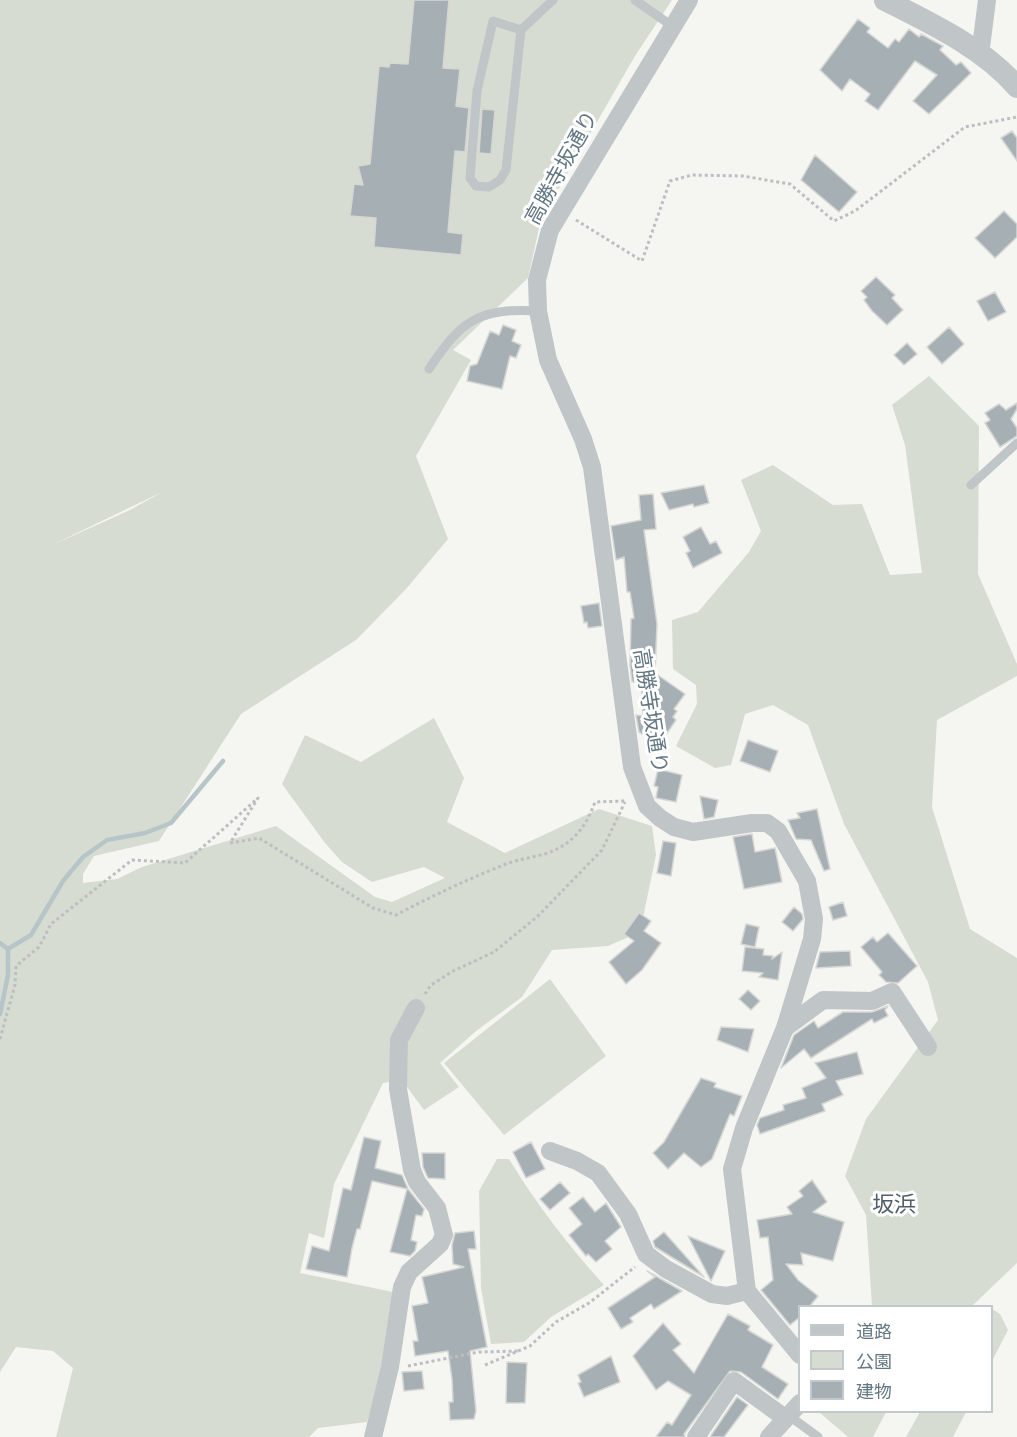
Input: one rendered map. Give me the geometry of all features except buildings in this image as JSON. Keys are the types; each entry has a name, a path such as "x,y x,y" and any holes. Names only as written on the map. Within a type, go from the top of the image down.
{"street":[{"name":"高勝寺坂通り","path":"689,0 561,210 544,249 537,280 538,311 548,360 583,439 592,467 632,767 647,806 674,827 693,832 752,823 767,824 778,831 794,854 807,881 814,919 812,939 785,1028 744,1128 732,1169 747,1291"},
{"path":"885,0 923,19 980,55 1017,87"},
{"path":"980,55 987,0"},
{"path":"785,1028 823,1000 872,1001 892,992 928,1047"},
{"path":"373,1437 390,1367 402,1287 409,1272 440,1244 444,1235 437,1208 417,1182 412,1170 398,1089 399,1040 416,1008"},
{"path":"550,1151 578,1161 598,1173 628,1214 648,1256 666,1269 712,1293 728,1296 747,1291 798,1353"},
{"path":"696,1437 734,1381 791,1412 769,1437"}],"lane":[{"path":"521,30 493,21 477,91 470,178 476,186 489,187 500,180 506,170 521,30 553,0"},
{"path":"635,0 672,26"},
{"path":"429,369 450,338 465,324 508,310 538,311"},
{"path":"970,485 1017,443"},
{"path":"791,1412 818,1437"}],"path":[{"path":"561,210 642,261 670,181 692,175 742,176 790,184 834,221 855,211 965,127 1017,117"},
{"path":"416,1008 431,985 453,971 494,952 538,916 602,850 625,801 639,788"},
{"path":"0,1038 15,985 16,966 39,947 51,924 132,860 156,859 185,863 258,798 230,843 259,838 373,908 396,915 441,891 507,863 554,851 579,833 588,822 595,802 625,801"},
{"path":"485,1365 521,1351 648,1256"},
{"path":"390,1367 439,1362 480,1352 521,1351"}],"green space":[{"path":"0,0 672,0 635,56 541,219 528,278 453,350 471,360 416,456 448,539 406,589 356,640 241,714 159,841 94,856 83,874 83,883 117,879 142,867 276,826 375,897 392,902 445,878 424,867 372,882 342,862 325,843 282,784 305,735 361,762 434,718 464,778 447,822 505,853 599,809 652,826 656,855 640,932 608,946 552,950 522,997 476,1031 440,1063 459,1087 424,1110 402,1080 383,1083 334,1184 324,1238 309,1233 300,1273 398,1293 384,1367 367,1422 318,1428 309,1437 56,1437 73,1368 53,1351 16,1347 0,1372","holes":["162,492 130,510 50,546"]},
{"path":"929,376 979,426 978,574 1017,664 1017,676 937,720 932,807 970,929 1017,958 1017,1263 973,1305 872,1305 866,1215 845,1176 866,1119 938,1020 928,982 844,824 808,725 773,705 745,714 731,765 715,768 676,746 697,704 696,685 673,669 672,620 698,612 749,552 761,531 741,480 773,465 833,505 862,504 890,575 922,573 905,445 892,405"},
{"path":"550,979 606,1056 504,1135 444,1063"},
{"path":"497,1159 509,1159 553,1224 604,1285 551,1317 524,1342 491,1344 481,1288 479,1191"},
{"path":"993,1310 1000,1314 1008,1330 993,1359"},
{"path":"820,1413 885,1413 873,1437 848,1437"},
{"path":"919,1413 965,1413 953,1437 906,1437"}],"waterway":[{"path":"8,949 31,935 63,881 83,857 107,840 145,833 171,823 223,761"},
{"path":"0,943 8,949 8,975 0,1014"}],"district":[{"name":"坂浜","path":"894,1205"}]}
